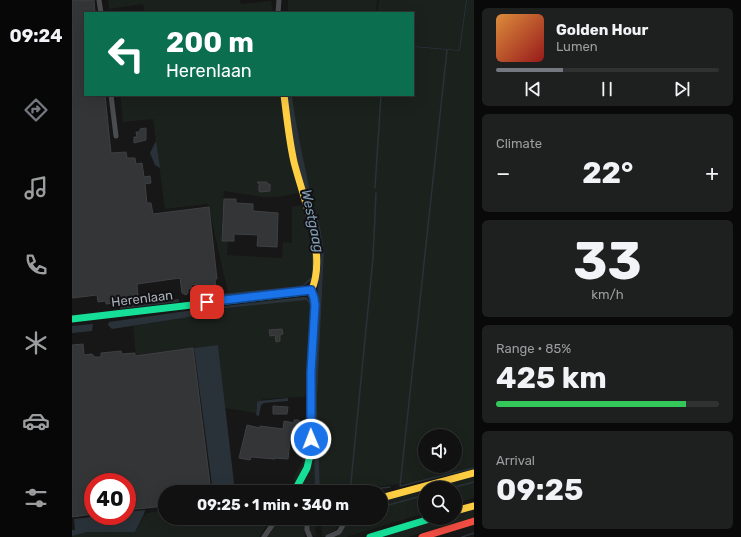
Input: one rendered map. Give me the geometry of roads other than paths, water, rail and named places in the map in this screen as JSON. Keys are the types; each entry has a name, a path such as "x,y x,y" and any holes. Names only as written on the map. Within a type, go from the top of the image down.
{"main road":[{"path":"284,96 289,138 294,162 316,240 316,281 311,290 315,305 311,372 311,451 309,462 298,485"},
{"name":"Herenlaan","path":"72,319 311,290"},
{"path":"388,496 474,473"},
{"path":"462,509 474,506"},
{"path":"422,537 474,521"},
{"path":"370,537 418,523"}],"street":[{"path":"99,0 101,12"},
{"path":"278,12 279,0"},
{"path":"111,96 116,136"},
{"path":"264,537 272,525"},
{"path":"307,525 307,530 310,537"},
{"path":"328,537 339,532 343,525"}],"water":[{"path":"467,0 460,51 414,46 459,50"},
{"name":"Westgaag","path":"286,96 292,96 310,199 320,227 324,251 317,400 320,485 315,485 313,413 319,266 303,184 294,148"},
{"path":"156,141 160,168 155,165 150,153"},
{"path":"303,206 308,221 314,253 314,272 312,278 305,285 299,287 219,296 219,294 299,286 303,285 312,276 310,235"},
{"path":"306,297 311,303 307,367 310,308 309,303 306,300 216,309 216,307"},
{"path":"179,299 179,302 120,309 120,306"},
{"path":"208,308 208,310 202,311 196,316 112,329 108,325 109,322"},
{"path":"93,324 92,331 72,333 72,326"},
{"path":"218,345 234,485 212,485 194,348"},
{"path":"288,398 288,401 264,403 261,405 259,416 256,415 257,403 259,401"},
{"path":"145,510 135,532 87,532 72,536 72,530 75,530 74,519 84,518 84,525 136,525 136,511"}],"waterway":[{"path":"447,50 400,486 474,468"},
{"path":"375,188 381,96"},
{"path":"351,485 373,258 376,193"},
{"path":"462,485 474,482"},
{"path":"388,505 418,497"},
{"path":"462,537 474,533"}]}
